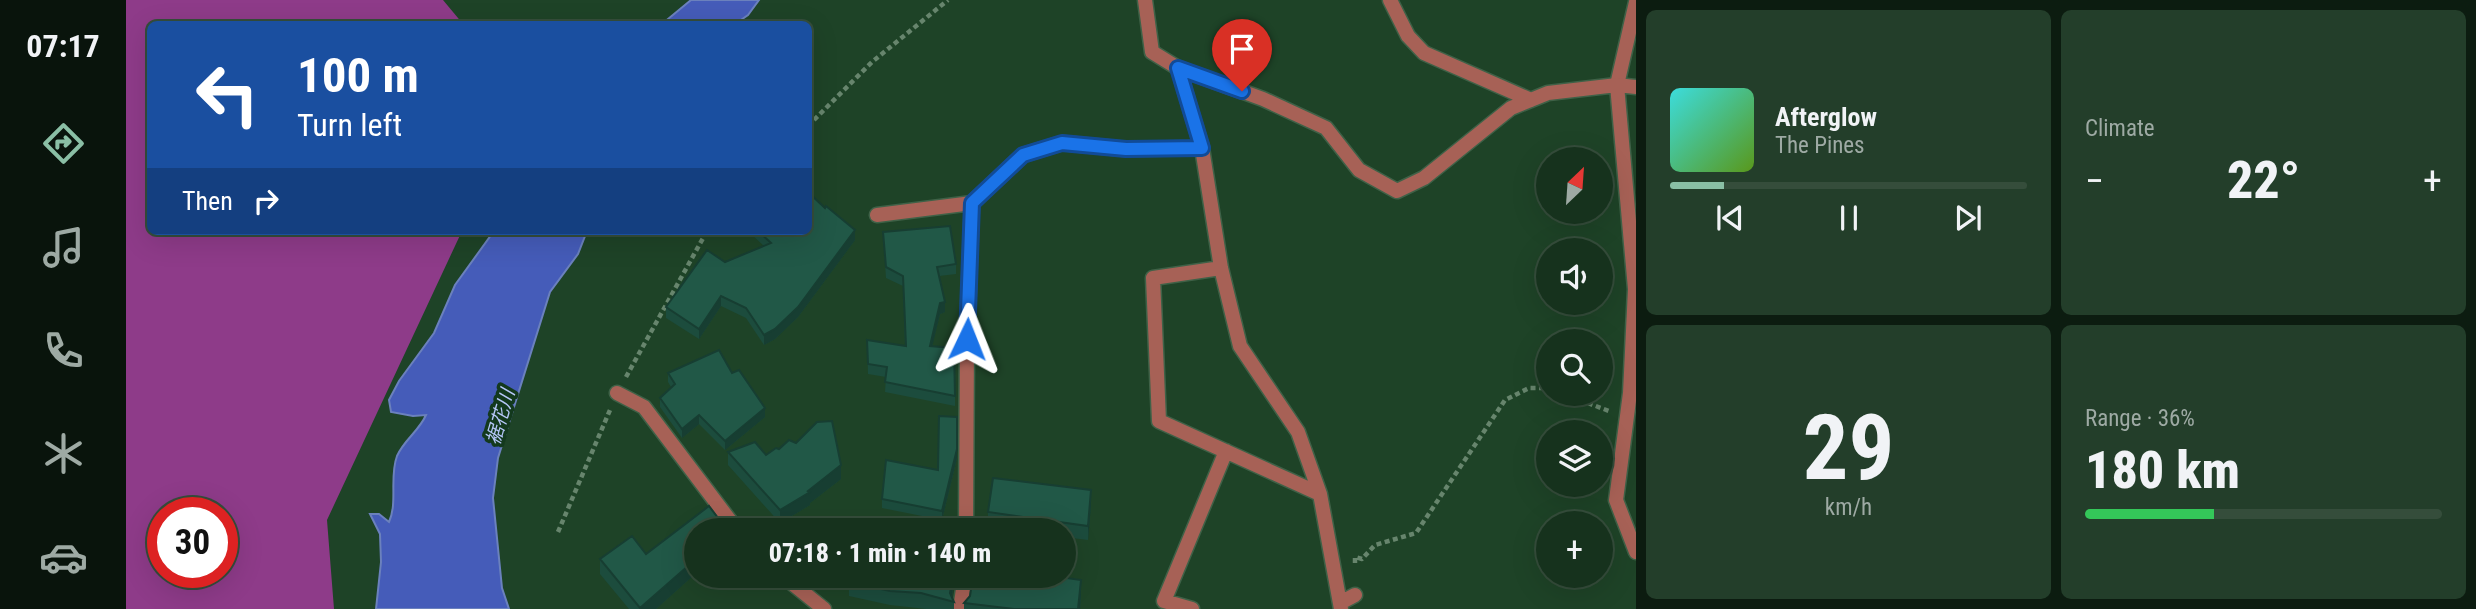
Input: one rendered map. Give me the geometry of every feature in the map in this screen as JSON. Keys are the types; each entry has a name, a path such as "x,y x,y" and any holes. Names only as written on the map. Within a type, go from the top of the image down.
{"street":[{"path":"1145,0 1152,52 1178,68 1263,99 1326,128 1359,170 1397,191 1424,178 1511,108 1548,93 1617,85 1636,87"},
{"path":"1390,0 1408,36 1424,53 1531,100"},
{"path":"1636,2 1617,85 1635,289 1627,418 1616,500 1633,536 1636,552"},
{"path":"1178,68 1202,148 1220,268 1240,346 1298,432 1320,494 1340,606 1355,595"},
{"path":"877,215 972,203 1023,155 1062,143 1126,149 1202,148"},
{"path":"966,518 967,339 972,203"},
{"path":"1220,268 1153,278 1159,421 1320,494"},
{"path":"617,393 644,407 728,518"},
{"path":"1192,609 1164,601 1226,451"},
{"path":"797,588 824,609"},
{"path":"960,609 963,588"}],"path":[{"path":"812,122 872,62 948,0"},
{"path":"1355,595 1355,557 1362,559 1375,545 1416,533 1504,400 1529,388 1536,388"},
{"path":"1596,406 1627,418"}],"shaded area":[{"path":"126,0 443,0 460,21 147,21 147,235 460,235 327,520 334,609 126,609"}],"water":[{"path":"691,0 759,0 748,15 739,21 666,21"},
{"name":"裾花川","path":"491,235 585,235 578,254 550,292 498,458 493,498 502,588 509,609 376,609 381,562 380,534 370,514 379,514 389,522 397,456 426,415 413,416 391,412 389,400 399,381 434,333 455,285"}],"building":[{"path":"812,196 855,230 798,307 775,329 764,335 746,308 721,296 699,329 666,307 707,250 725,262 771,243 762,235 812,235"},
{"path":"950,226 956,264 937,267 945,302 940,303 930,346 954,348 955,396 885,382 887,367 868,364 867,340 906,346 903,276 886,267 883,232"},
{"path":"719,350 732,373 739,370 765,408 725,441 699,415 682,429 660,398 675,384 668,373"},
{"path":"939,416 957,417 957,449 942,511 882,499 886,460 938,470"},
{"path":"832,421 841,465 808,491 810,492 780,510 728,452 755,442 766,455 789,440 796,443 817,422"},
{"path":"993,478 1091,490 1088,526 1076,524 1076,518 1031,518 988,512"},
{"path":"709,506 718,518 693,518"},
{"path":"684,525 684,570 640,608 600,559 632,536 646,554"},
{"path":"1076,579 1081,580 1078,609 1014,609 964,603 970,596 971,588 1076,588"},
{"path":"876,588 951,588 954,602 921,593"}],"route":[{"path":"967,339 972,203 1023,155 1062,143 1126,149 1202,148 1178,68 1242,91"}]}
